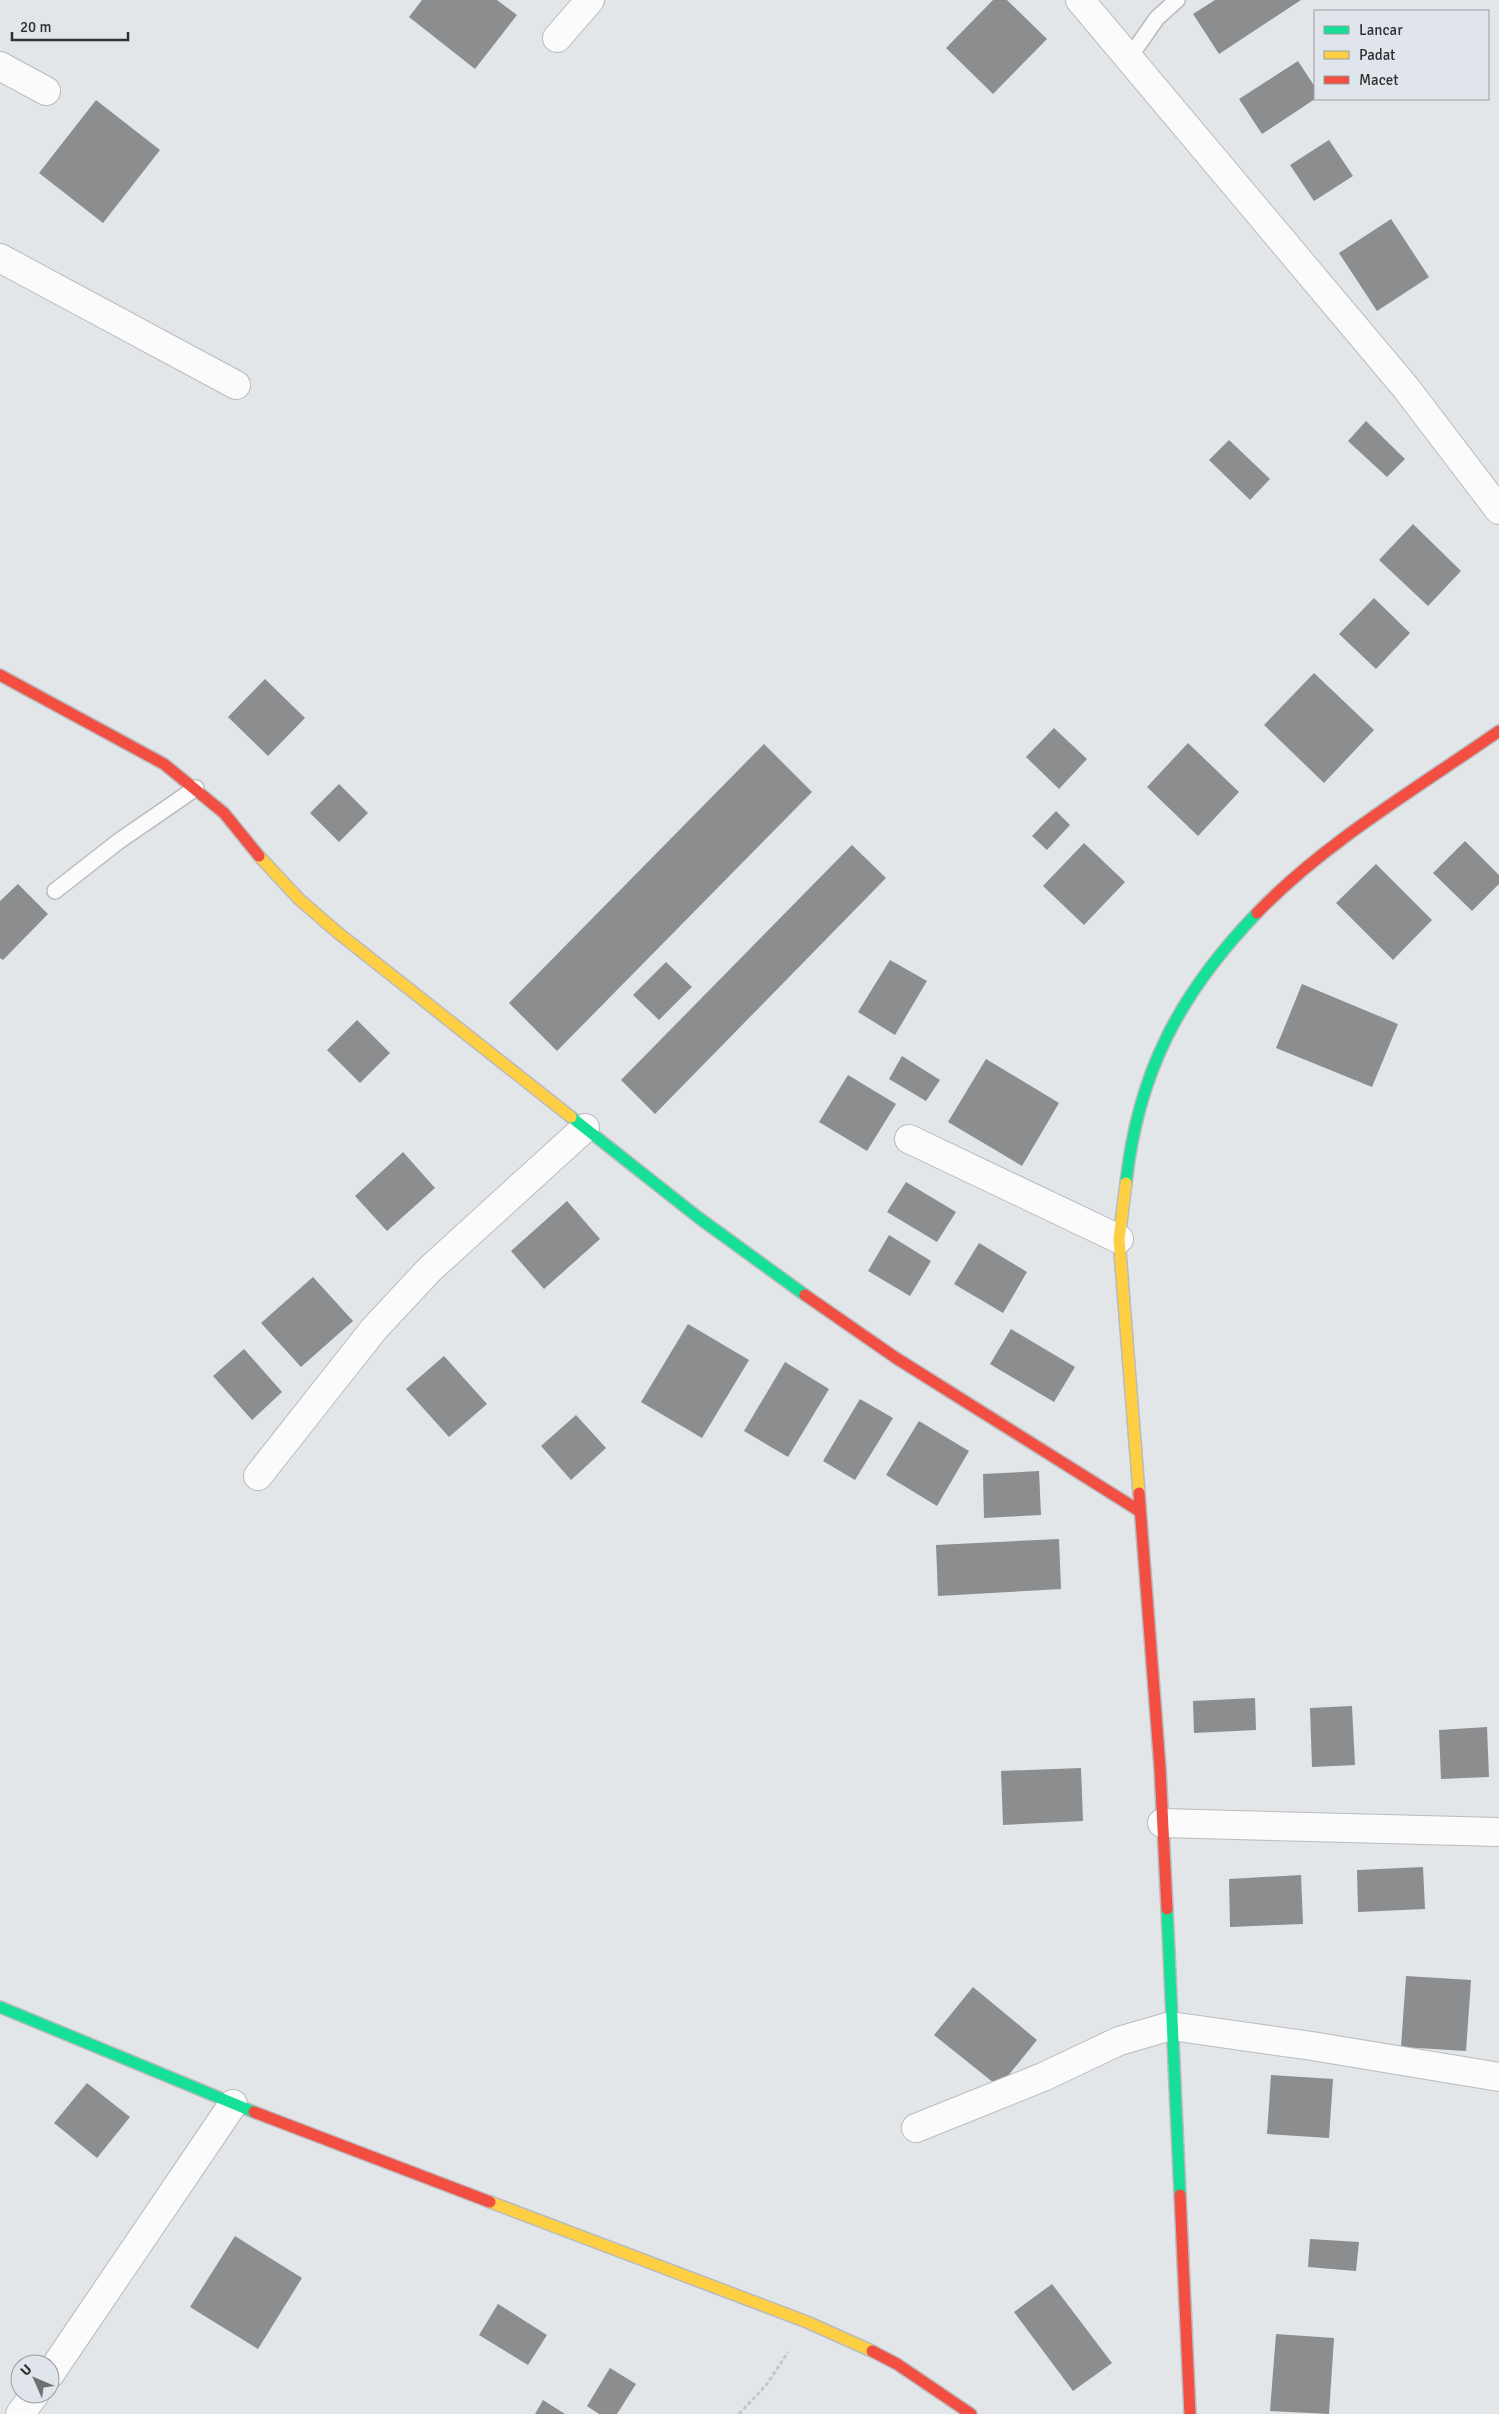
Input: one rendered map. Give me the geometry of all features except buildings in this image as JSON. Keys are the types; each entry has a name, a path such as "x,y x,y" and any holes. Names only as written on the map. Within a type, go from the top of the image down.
{"street":[{"path":"557,38 590,0"},
{"path":"1080,0 1406,388 1499,510"},
{"path":"0,66 46,91"},
{"path":"0,258 236,385"},
{"path":"0,675 164,764 196,788 224,813 268,867 307,906 699,1218 896,1358 1138,1510"},
{"path":"1190,2414 1162,1823 1119,1239 1129,1153 1140,1106 1160,1048 1183,1006 1234,936 1282,888 1322,854 1499,732"},
{"path":"258,1476 374,1329 424,1275 585,1128"},
{"path":"909,1139 1119,1239"},
{"path":"1162,1823 1499,1832"},
{"path":"0,2007 233,2104 807,2322 860,2345 897,2364 971,2414"},
{"path":"916,2128 1043,2077 1119,2041 1171,2026 1312,2046 1499,2077"},
{"path":"60,2359 233,2104"}],"lane":[{"path":"1129,58 1158,18 1177,0"},
{"path":"55,890 120,841 196,788"}],"path":[{"path":"739,2414 767,2384 807,2322"}],"traffic: fast":[{"path":"1126,1183 1132,1143 1141,1105 1152,1070 1167,1036 1185,1004 1206,973 1257,913"},
{"path":"571,1117 699,1218 805,1295"},
{"path":"1167,1909 1180,2195"},
{"path":"0,2007 254,2112"}],"traffic: slow":[{"path":"259,856 299,899 337,932 571,1117"},
{"path":"1126,1183 1119,1239 1139,1493"},
{"path":"490,2202 807,2322 872,2351"}],"traffic: jam":[{"path":"0,675 164,764 224,813 259,856"},
{"path":"1257,913 1312,862 1342,839 1499,731"},
{"path":"805,1295 896,1358 1138,1510"},
{"path":"1139,1493 1160,1768 1167,1909"},
{"path":"254,2112 490,2202"},
{"path":"1180,2195 1190,2414"},
{"path":"872,2351 897,2364 971,2414"}]}
